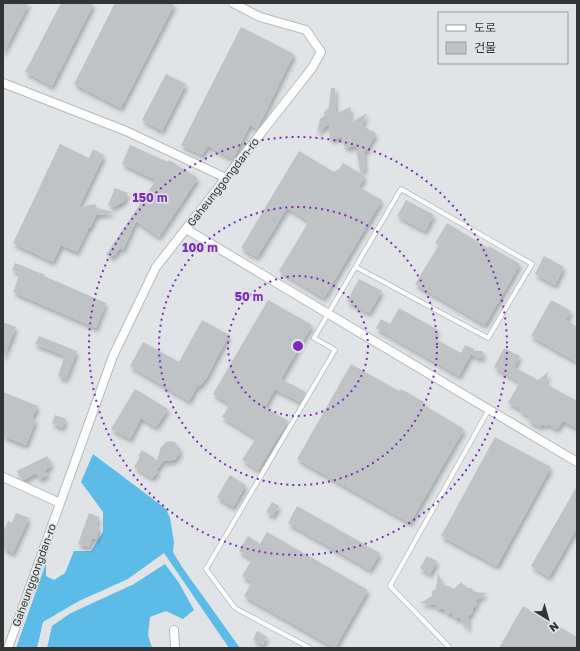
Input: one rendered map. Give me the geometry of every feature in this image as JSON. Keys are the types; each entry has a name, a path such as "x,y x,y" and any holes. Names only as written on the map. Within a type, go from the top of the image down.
{"street":[{"name":"Gaheunggongdan-ro","path":"8,648 113,356 156,267 312,68 321,52 306,30 260,17 234,3"},
{"path":"3,83 126,131 226,178"},
{"path":"186,229 577,462"},
{"path":"3,477 60,503"},
{"path":"174,630 176,648"}],"lane":[{"path":"310,648 235,608 206,569 335,350 314,338 401,190 532,264 488,338 356,267"},
{"path":"450,648 390,586 488,409"}],"shaded area":[{"path":"93,454 166,509 170,518 174,542 173,552 182,567 240,648 229,648 164,553 128,579 79,601 43,622 37,648 16,648 46,563 46,576 54,580 65,573 74,551 91,551 103,532 103,512 81,482"},
{"path":"165,564 179,583 194,610 183,619 166,611 150,617 148,635 152,648 47,648 52,626 71,613 134,584"}],"building":[{"path":"3,3 29,3 3,54"},
{"path":"61,3 94,3 52,86 25,72"},
{"path":"115,3 175,3 121,108 74,84"},
{"path":"241,27 294,54 257,129 250,125 233,159 208,146 202,155 181,145"},
{"path":"166,74 186,84 162,131 142,120"},
{"path":"331,88 335,88 336,113 351,107 350,123 367,113 362,126 376,133 368,148 364,152 365,170 360,171 356,146 345,148 342,137 330,140 329,124 317,133 320,119 325,115 324,112 329,107"},
{"path":"60,144 89,158 93,149 104,155 79,207 95,204 97,208 113,213 96,215 77,252 61,245 53,262 13,243"},
{"path":"130,145 168,162 169,160 198,178 159,237 136,221 123,250 120,248 114,256 106,255 156,180 122,164"},
{"path":"299,151 334,172 339,169 343,163 365,176 359,187 382,200 324,298 279,271 309,221 287,208 257,257 241,248"},
{"path":"115,188 128,193 124,201 114,207 108,205"},
{"path":"406,200 434,215 425,231 397,216"},
{"path":"447,223 488,248 489,246 520,264 485,325 415,284 439,245 435,243"},
{"path":"544,256 564,267 555,285 535,274"},
{"path":"15,263 106,303 96,328 13,292 20,273 12,270"},
{"path":"359,279 382,291 369,313 347,301"},
{"path":"268,300 312,325 281,379 306,392 300,402 275,389 265,407 288,421 258,470 242,460 256,438 222,417 230,404 213,394"},
{"path":"551,300 571,311 566,320 577,327 577,362 531,336"},
{"path":"399,308 438,330 434,338 461,353 465,345 474,349 473,351 482,351 484,354 482,358 471,354 459,376 376,328 381,319 390,324"},
{"path":"202,320 229,335 207,377 200,386 198,385 189,401 130,366 143,342 179,362"},
{"path":"3,322 16,327 3,359"},
{"path":"39,336 77,351 66,379 58,376 65,356 35,344"},
{"path":"504,348 520,356 514,367 538,380 548,372 546,384 577,401 577,428 563,421 556,429 548,424 547,426 542,424 540,427 528,420 530,417 520,411 521,409 508,403 520,382 494,367"},
{"path":"351,364 399,391 401,389 424,402 422,404 464,429 410,523 297,459"},
{"path":"135,389 168,409 156,427 141,418 130,439 111,429"},
{"path":"3,392 38,406 32,418 36,420 26,445 3,436"},
{"path":"55,415 66,419 62,428 52,423"},
{"path":"495,437 551,467 497,566 441,536"},
{"path":"169,441 175,442 181,450 176,459 170,461 164,460 156,471 158,472 152,478 134,467 142,450 157,460 161,447"},
{"path":"47,456 52,465 45,470 48,475 40,479 36,473 24,480 21,479 17,471"},
{"path":"230,475 246,485 233,507 217,497"},
{"path":"577,486 577,528 549,577 531,566"},
{"path":"272,502 279,506 273,516 266,512"},
{"path":"297,506 380,553 370,570 288,523"},
{"path":"16,513 29,518 13,553 3,548 3,532 8,521 12,523"},
{"path":"89,513 99,517 96,526 100,527 96,539 92,538 89,547 78,544"},
{"path":"267,532 368,590 335,648 244,596 252,582 242,576 252,559 239,551 248,536 260,544"},
{"path":"427,556 437,561 430,574 420,568"},
{"path":"438,573 444,586 449,586 454,589 461,582 467,588 471,588 475,592 487,593 476,600 477,605 468,616 469,630 460,618 455,618 452,614 446,613 444,609 438,609 435,605 420,603 432,596 432,591 436,589"},
{"path":"523,606 577,637 577,648 499,648"},
{"path":"257,631 267,637 263,645 253,640"}]}
